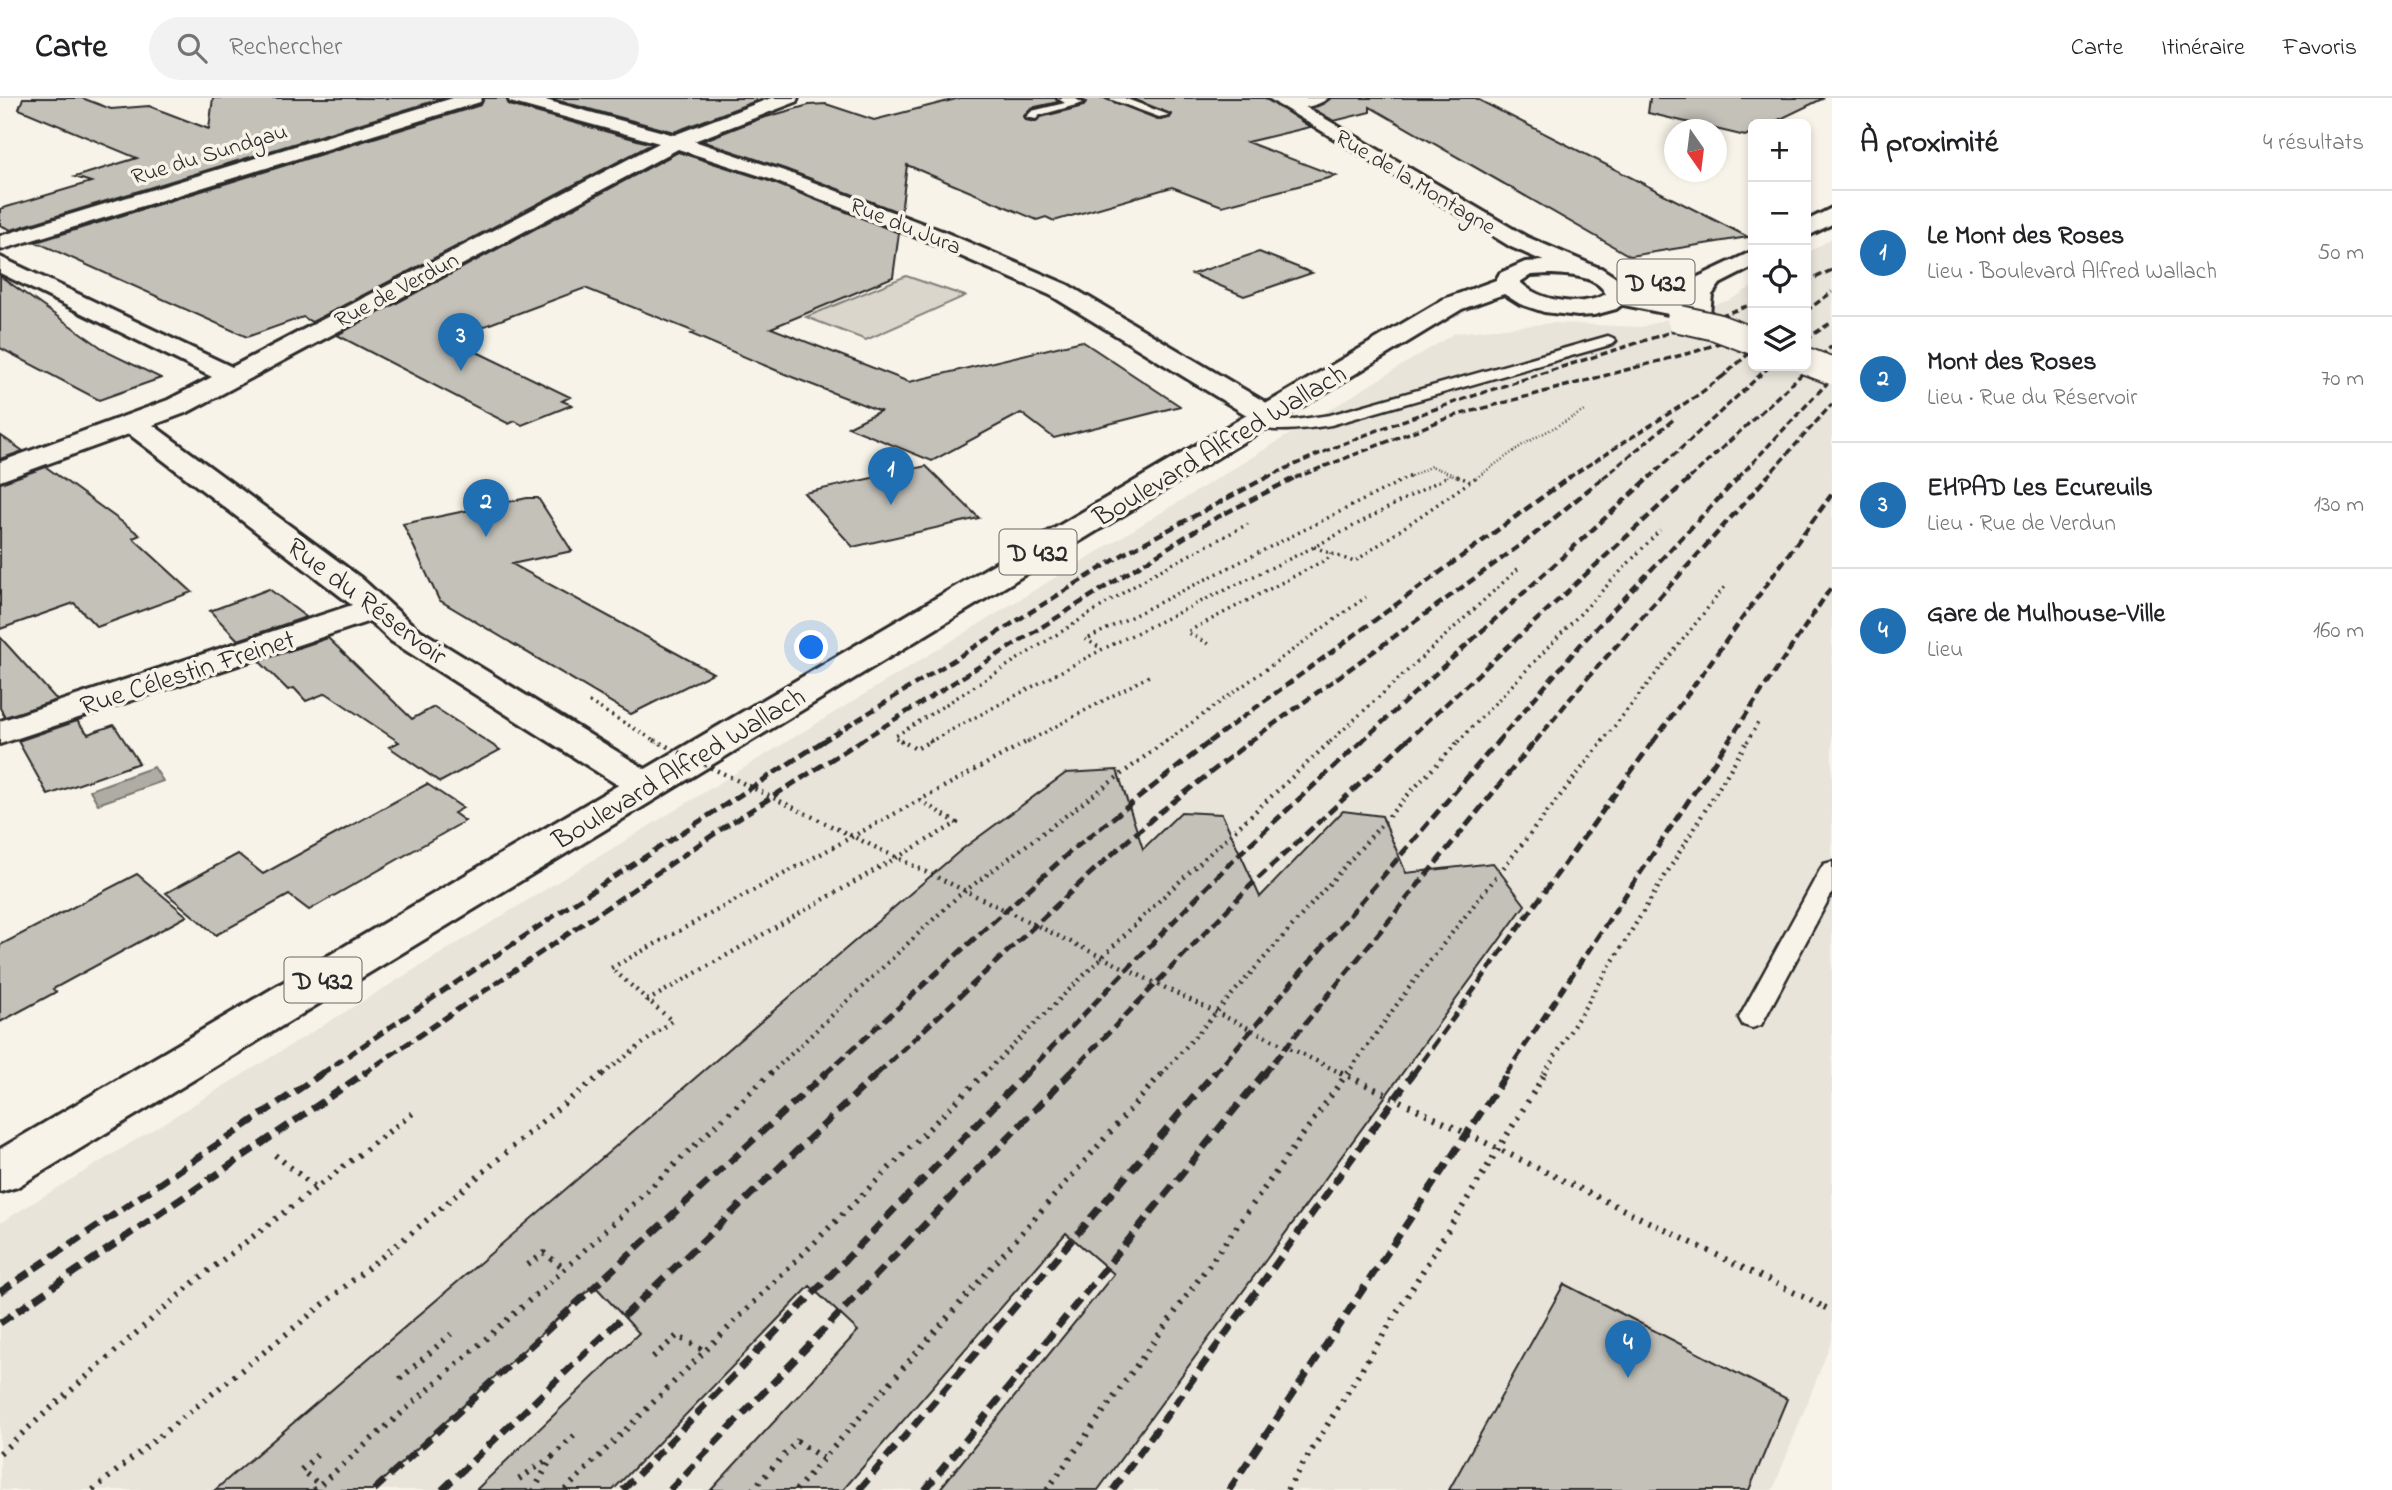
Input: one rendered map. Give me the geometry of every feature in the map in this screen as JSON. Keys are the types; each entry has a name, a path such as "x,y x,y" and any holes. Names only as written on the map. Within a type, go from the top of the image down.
{"street":[{"name":"Rue du Sundgau","path":"0,243 473,98"},
{"name":"Rue du Jura","path":"517,98 676,142 814,187 1059,289 1255,408 1263,417"},
{"name":"Rue de Verdun","path":"0,472 178,406 676,142 712,125 789,98"},
{"path":"1281,100 1319,98"},
{"name":"Rue de la Montagne","path":"1281,100 1519,242 1545,250 1607,285"},
{"path":"1811,227 1832,215"},
{"name":"Rue de la Montagne","path":"1516,276 1527,262 1519,242"},
{"name":"D 432","path":"1607,285 1685,292 1748,261"},
{"path":"0,264 233,377"},
{"name":"Boulevard Alfred Wallach","path":"0,1173 1263,417 1472,295 1516,276 1556,267 1607,285"},
{"path":"1516,276 1512,290 1536,302 1698,320"},
{"path":"1698,320 1700,295 1710,281"},
{"path":"1588,308 1602,305 1607,285 1748,339"},
{"name":"Boulevard Alfred Wallach","path":"1429,319 1494,305 1536,302"},
{"path":"1811,363 1832,371"},
{"name":"Rue du Réservoir","path":"134,424 349,585 403,634 646,786"},
{"name":"Rue Célestin Freinet","path":"0,733 374,609"}],"lane":[{"path":"1032,117 1036,113 1081,101 1063,98"},
{"path":"1112,98 1163,115"},
{"path":"1263,417 1295,425 1331,419 1608,341"},
{"path":"1752,1018 1832,870"}],"path":[{"path":"1314,547 1354,562 1524,443 1586,410"},
{"path":"1103,649 1087,638 1210,574 1431,466 1471,481"},
{"path":"1248,524 1153,574 894,737 916,749 1103,649 1314,547 1451,474"},
{"path":"796,1490 1404,799 1660,530"},
{"path":"1208,644 1187,632 1329,558 1331,554"},
{"path":"565,1490 1164,896 1521,566"},
{"path":"1046,1490 1412,985 1726,585"},
{"path":"317,1455 301,1469 317,1487 565,1269 957,897 1114,779 1366,597"},
{"path":"93,1490 414,1231 556,1110 672,1021 611,968 1149,676"},
{"path":"589,702 651,739 1832,1311"},
{"path":"1287,1490 1588,1006 1721,789 1758,723"},
{"path":"647,1001 957,823 919,800"},
{"path":"0,1453 184,1291 414,1113"},
{"path":"275,1155 315,1187"},
{"path":"528,1265 544,1253 565,1269"},
{"path":"400,1379 451,1334"},
{"path":"653,1357 677,1336 705,1351"},
{"path":"519,1479 552,1457 576,1434"},
{"path":"752,1490 797,1441 824,1459"},
{"path":"534,1490 552,1457"}],"shaded area":[{"path":"1832,238 1832,1340 1773,1490 0,1490 0,1223 1455,333 1551,323 1641,327 1730,300 1748,289 1748,371 1811,371 1811,251"},
{"path":"906,276 965,296 866,340 806,317"},
{"path":"154,767 163,781 98,804 90,790"}],"building":[{"path":"23,98 82,98 111,109 149,106 209,129 213,98 444,98 11,230 0,225 0,209 91,182 75,177 137,158 19,109"},
{"path":"484,98 506,98 509,105 652,144 312,322 303,317 247,337 36,242 481,105"},
{"path":"548,98 756,98 756,101 674,132"},
{"path":"960,98 1055,98 1058,102 1031,108 1024,115 1025,120 1035,122 1041,117 1084,106 1086,102 1079,98 1104,98 1160,120 1170,118 1171,114 1131,98 1266,98 1310,127 1247,142 1336,176 1222,206 1172,187 1054,221 1046,217 1037,220 907,165 901,213 702,141 759,119 809,105 826,104 874,120"},
{"path":"1331,98 1475,98 1748,237 1630,256 1370,107 1370,112 1334,121 1312,108"},
{"path":"1650,98 1824,98 1780,119 1748,119 1748,134 1745,136 1727,132 1727,119 1673,119 1648,113"},
{"path":"678,152 769,181 899,233 893,277 771,328 909,382 1082,341 1180,406 1054,438 1021,413 932,461 848,427 880,411 792,377 691,334 695,332 585,288 450,339 570,397 562,401 572,405 522,425 515,421 509,424 337,335"},
{"path":"1259,252 1312,273 1244,296 1192,274"},
{"path":"0,276 109,353 161,378 99,400 0,348"},
{"path":"0,435 23,451 0,459"},
{"path":"926,466 979,518 853,547 804,493"},
{"path":"46,467 140,535 133,538 192,592 97,627 74,603 0,629 0,483"},
{"path":"538,498 572,551 512,564 713,673 631,714 439,600 403,524"},
{"path":"269,589 306,617 238,640 210,611"},
{"path":"0,637 57,700 5,717 0,708"},
{"path":"328,638 412,719 434,707 500,750 440,782 389,747 399,742 326,693 306,701 294,688 288,690 259,661"},
{"path":"77,721 88,734 114,725 139,763 48,795 18,741"},
{"path":"1117,770 1143,849 1181,812 1222,814 1260,897 1343,811 1382,816 1406,873 1493,863 1525,905 1098,1490 939,1490 1114,1274 1066,1233 843,1490 711,1490 858,1331 810,1286 613,1490 476,1490 639,1333 594,1285 372,1490 215,1490 961,850 1066,773"},
{"path":"427,784 463,808 454,813 465,821 309,910 289,895 216,935 166,893 238,854 263,874"},
{"path":"137,874 187,916 53,989 56,992 0,1022 0,945"},
{"path":"1564,1284 1787,1399 1749,1490 1449,1490"}],"railway":[{"path":"1811,280 1832,270"},
{"path":"1810,308 1832,292"},
{"path":"1266,478 1325,451 1446,405 1748,306"},
{"path":"1811,336 1832,322"},
{"path":"1295,478 1450,417 1697,351 1748,333"},
{"path":"1690,478 1832,346"},
{"path":"1725,375 1748,354"},
{"path":"1649,478 1765,371"},
{"path":"1570,477 1698,395 1725,375"},
{"path":"1721,378 1725,375"},
{"path":"1738,478 1832,378"},
{"path":"1766,478 1832,404"},
{"path":"1603,478 1674,419"},
{"path":"822,742 1127,552 1269,476"},
{"path":"859,742 1212,520 1298,476"},
{"path":"1249,742 1530,538 1605,476"},
{"path":"1361,742 1651,476"},
{"path":"1405,742 1692,476"},
{"path":"1497,742 1581,644 1740,476"},
{"path":"1535,742 1583,683 1768,476"},
{"path":"1209,742 1570,477"},
{"path":"1653,742 1832,494"},
{"path":"1728,742 1832,586"},
{"path":"321,1074 572,904 825,740"},
{"path":"363,1074 726,826 862,740"},
{"path":"825,1074 1071,851 1212,740"},
{"path":"877,1074 1092,872 1159,813 1252,740"},
{"path":"1026,1074 1235,858 1363,740"},
{"path":"1069,1074 1250,886 1407,740"},
{"path":"1214,1074 1499,740"},
{"path":"1264,1074 1536,740"},
{"path":"1413,1074 1654,740"},
{"path":"1506,1074 1729,740"},
{"path":"0,1292 324,1072"},
{"path":"0,1323 366,1072"},
{"path":"374,1490 827,1072"},
{"path":"442,1490 879,1072"},
{"path":"623,1490 1027,1072"},
{"path":"670,1490 1071,1072"},
{"path":"859,1490 1215,1072"},
{"path":"925,1490 1265,1072"},
{"path":"1113,1490 1414,1072"},
{"path":"1229,1490 1508,1072"}],"place":[{"name":"EHPAD Les Ecureuils","path":"461,371"},
{"name":"Le Mont des Roses","path":"891,505"},
{"name":"Mont des Roses","path":"486,537"},
{"name":"Gare de Mulhouse-Ville","path":"1628,1378"}]}
